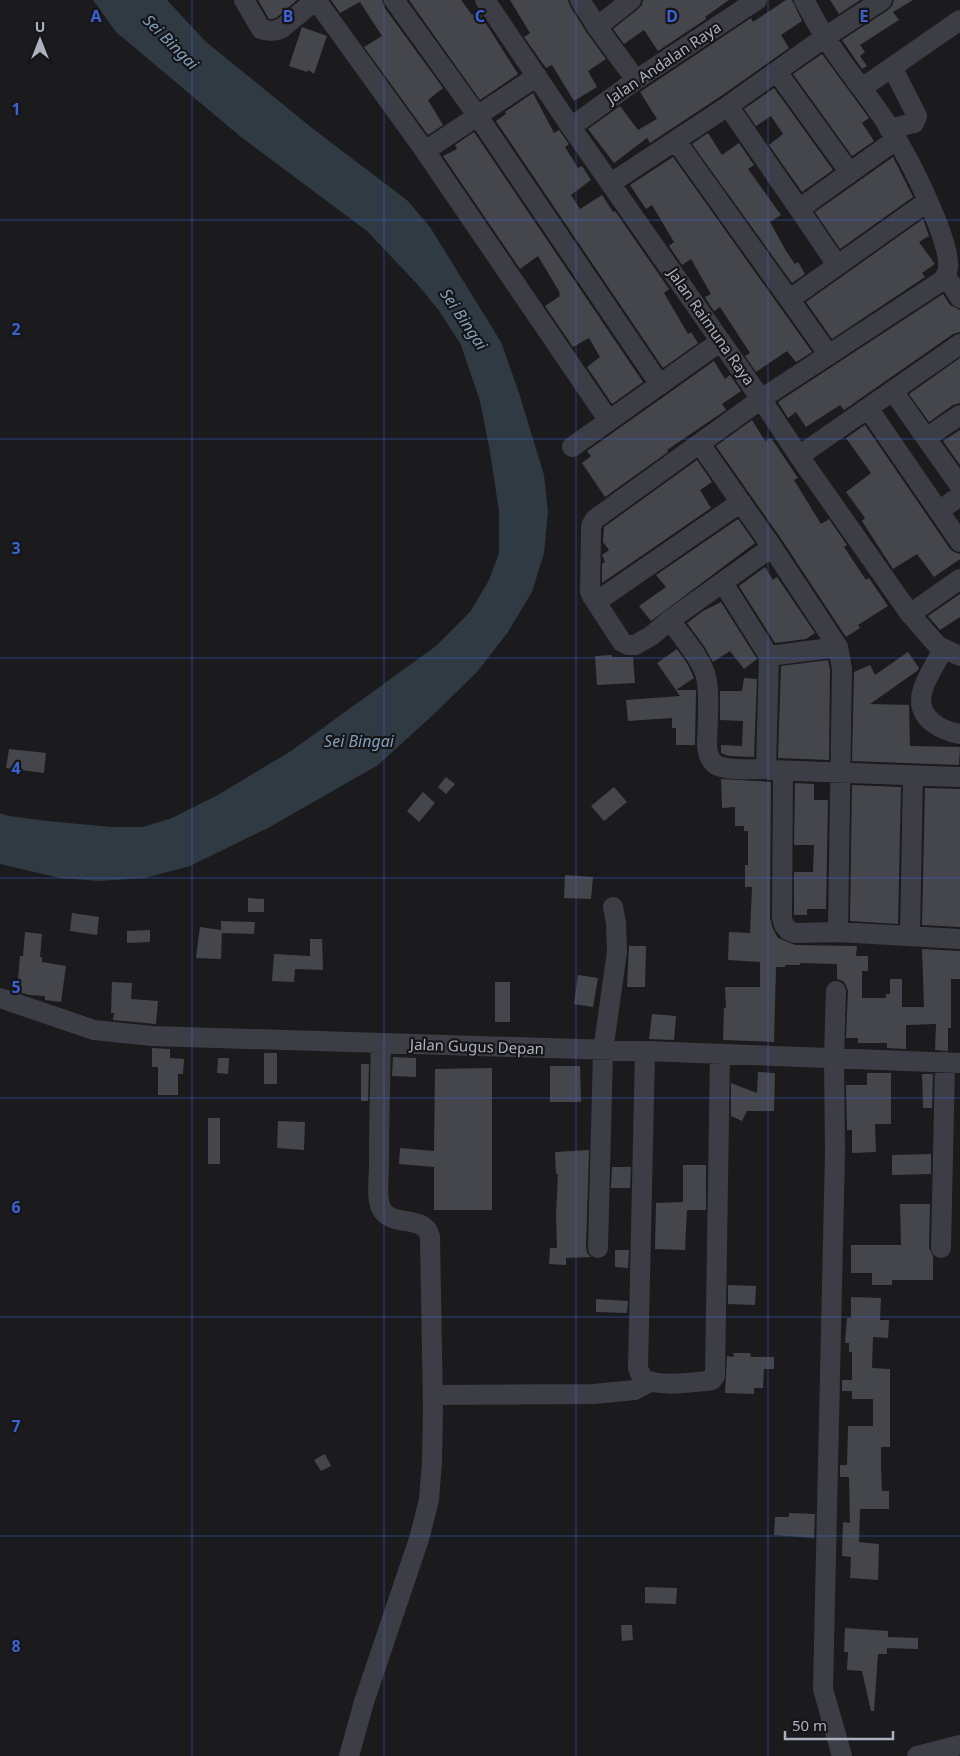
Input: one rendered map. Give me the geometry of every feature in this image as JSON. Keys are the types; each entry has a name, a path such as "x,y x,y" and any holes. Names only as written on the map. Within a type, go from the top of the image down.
{"street":[{"path":"244,0 261,29 269,31 276,31 282,28 316,0 425,150 609,421"},
{"path":"394,0 477,115 660,385"},
{"name":"Jalan Raimuna Raya","path":"485,0 571,127 910,614 932,641 951,652"},
{"path":"580,0 597,27 636,80"},
{"path":"597,27 631,0"},
{"name":"Jalan Andalan Raya","path":"571,127 636,80 758,0"},
{"path":"772,547 642,642 628,644 622,642 592,596 589,586 591,526 595,519 761,399 943,280 946,276 948,260 928,202 893,134 825,37 804,0"},
{"path":"611,183 728,106 825,37 882,0"},
{"path":"862,88 960,20"},
{"path":"799,209 850,173 893,134 914,123 918,116 892,68"},
{"path":"777,72 850,173"},
{"path":"425,150 537,76"},
{"path":"728,106 837,265"},
{"path":"676,141 829,355"},
{"path":"790,299 928,202"},
{"path":"946,276 960,298"},
{"path":"572,447 721,341"},
{"path":"799,456 960,344"},
{"path":"893,391 960,486"},
{"path":"868,408 960,542"},
{"path":"926,438 960,415"},
{"path":"700,444 772,547 838,647 842,669 838,932"},
{"path":"939,510 960,496"},
{"path":"596,602 741,502"},
{"path":"910,614 960,579"},
{"path":"723,583 770,656 774,770 782,918 784,925 788,930 795,933 838,932 960,939"},
{"path":"670,620 701,665 705,674 707,747 712,761 717,766 735,769 960,777"},
{"path":"770,656 838,647"},
{"path":"951,652 922,689 921,707 925,715 942,729 960,734"},
{"path":"910,935 913,776"},
{"path":"598,1248 603,1050 617,952 616,923 613,908"},
{"path":"836,992 834,1058 835,1151 823,1690 842,1756"},
{"name":"Jalan Gugus Depan","path":"0,998 66,1022 94,1030 122,1034 953,1063"},
{"path":"348,1756 426,1516 432,1462 432,1275 430,1232 421,1224 396,1220 390,1217 384,1212 379,1200 381,1044"},
{"path":"645,1052 638,1368 642,1378 650,1382"},
{"path":"433,1395 594,1394 635,1390 650,1382 712,1380 715,1376 720,1054"},
{"path":"941,1248 953,1063"},
{"path":"917,1756 960,1745"}],"water":[{"name":"Sei Bingai","path":"93,0 167,0 205,41 312,128 408,201 430,227 501,342 544,475 548,512 544,553 532,592 508,632 477,672 378,765 268,828 190,866 145,878 99,881 60,878 0,864 0,813 47,821 111,827 143,827 172,818 216,796 291,751 436,646 470,612 489,580 499,553 499,511 480,401 461,345 440,312 419,286 367,231 241,137 116,32"}],"building":[{"path":"258,0 297,0 276,18 269,19"},
{"path":"331,0 382,0 384,7 443,88 428,100 443,125 428,135 364,47 382,36 360,2 340,13"},
{"path":"409,0 461,0 472,15 478,11 518,74 480,100"},
{"path":"510,0 568,0 587,33 606,59 588,71 597,87 574,101 552,65 546,68 524,37 530,33"},
{"path":"643,0 729,0 705,17 706,19 658,51 644,30 624,44 613,29 638,9 642,5"},
{"path":"786,0 792,0 802,21 781,35 789,48 650,143 647,138 614,163 588,129 620,106 638,130 657,119 640,92 751,18 753,22"},
{"path":"830,0 860,0 839,14"},
{"path":"894,0 913,0 893,12 899,20 860,45 865,52 860,56 867,66 862,69 842,40 888,10"},
{"path":"302,27 327,36 314,74 308,70 307,72 289,66"},
{"path":"822,54 869,118 862,123 874,141 852,156 793,74"},
{"path":"774,88 833,170 802,192 769,145 783,134 771,116 756,126 744,109"},
{"path":"533,93 554,133 559,130 569,144 565,147 578,168 582,166 591,180 571,195 580,209 602,195 669,289 664,293 688,334 691,332 698,343 663,368 496,121 506,114 505,112"},
{"path":"474,132 643,382 612,404 587,367 600,357 589,338 573,347 545,306 560,296 560,293 538,256 520,269 443,156 457,149 455,145"},
{"path":"708,133 722,155 739,143 754,165 748,169 781,215 770,222 786,251 795,264 798,262 805,274 792,283 692,144"},
{"path":"673,157 812,352 796,362 787,351 756,372 745,356 750,353 720,307 714,311 709,304 705,297 711,294 691,259 682,265 669,246 674,242 652,205 646,209 630,185"},
{"path":"893,157 913,197 840,249 815,212"},
{"path":"923,219 929,236 919,242 935,264 922,273 925,277 832,339 806,302"},
{"path":"943,294 950,305 960,310 960,332 953,334 844,410 840,405 806,427 796,412 788,418 778,402"},
{"path":"960,358 960,403 953,405 929,422 909,394"},
{"path":"714,361 725,379 730,375 741,391 722,404 726,410 667,450 668,452 605,497 582,463 591,456 587,451"},
{"path":"752,420 765,441 771,438 798,478 794,480 821,524 829,519 847,545 844,547 866,580 869,578 888,606 858,625 860,628 846,637 782,540 716,446"},
{"path":"865,425 950,549 960,554 960,559 934,577 917,554 893,569 862,521 865,518 846,492 871,473 846,438"},
{"path":"960,430 960,465 943,441"},
{"path":"697,460 712,482 700,490 711,508 602,583 602,564 605,562 602,555 609,550 603,542 604,527"},
{"path":"738,519 755,543 651,621 639,606 666,587 656,575"},
{"path":"765,567 773,580 777,577 815,633 806,639 775,643 739,586"},
{"path":"960,594 960,617 940,630 928,616"},
{"path":"721,602 757,659 744,669 730,651 713,662 687,623 703,611"},
{"path":"677,649 694,678 676,690 696,690 695,745 676,745 676,728 672,728 672,718 628,721 626,700 680,696 657,663"},
{"path":"908,652 919,668 917,671 870,704 909,705 910,746 960,747 959,765 852,761 854,672 870,665 875,675"},
{"path":"612,655 612,657 633,657 635,683 597,685 595,656"},
{"path":"828,660 830,670 829,760 778,758 781,666"},
{"path":"744,678 757,679 754,757 729,756 721,753 721,745 742,746 743,721 720,720 720,691 742,691"},
{"path":"9,749 46,753 44,773 6,768"},
{"path":"446,777 455,784 446,794 438,787"},
{"path":"721,779 771,782 770,918 778,938 795,945 857,946 856,956 868,956 868,971 862,971 862,998 886,998 886,994 890,994 890,979 902,979 902,1007 924,1007 922,949 960,951 960,979 951,979 951,1028 948,1028 948,1051 935,1050 936,1024 906,1025 906,1049 887,1048 887,1043 858,1043 858,1038 846,1038 848,991 843,981 837,979 837,964 800,963 800,965 776,967 774,1042 723,1040 724,1008 726,1008 725,987 760,987 760,962 728,960 729,932 750,933 752,887 745,887 745,865 748,865 748,831 744,831 744,826 735,826 735,807 722,808"},
{"path":"795,783 814,784 814,800 828,800 826,909 807,909 807,915 794,915 794,872 813,872 814,845 794,845"},
{"path":"852,785 901,787 898,924 850,921"},
{"path":"614,787 627,802 604,821 591,806"},
{"path":"925,788 960,789 960,927 922,925"},
{"path":"423,792 435,803 419,822 407,811"},
{"path":"565,875 593,877 591,899 564,898"},
{"path":"248,898 264,899 264,912 248,912"},
{"path":"72,913 99,917 97,935 70,931"},
{"path":"221,921 255,922 254,934 222,933 221,959 196,958 200,927 221,930"},
{"path":"150,930 150,942 127,943 127,931"},
{"path":"25,932 42,934 40,957 42,957 42,962 66,966 61,1002 45,1000 45,996 29,995 17,991 20,956 23,956"},
{"path":"310,939 322,939 323,970 295,969 294,982 272,981 274,954 310,956"},
{"path":"629,946 646,946 645,987 627,987"},
{"path":"578,975 598,978 593,1007 574,1004"},
{"path":"112,982 132,983 131,999 158,1001 156,1024 113,1020 114,1013 111,1013"},
{"path":"495,982 510,982 510,1022 495,1022"},
{"path":"652,1014 676,1016 674,1040 649,1039"},
{"path":"152,1048 170,1049 170,1058 184,1059 183,1074 178,1074 178,1095 158,1095 158,1067 152,1067"},
{"path":"264,1053 277,1053 277,1084 264,1084"},
{"path":"393,1057 416,1058 416,1077 392,1076"},
{"path":"218,1058 229,1058 228,1074 217,1073"},
{"path":"361,1064 369,1064 368,1101 361,1101"},
{"path":"550,1066 580,1066 581,1102 550,1102"},
{"path":"492,1068 492,1210 434,1210 434,1167 399,1164 400,1148 434,1151 435,1069"},
{"path":"758,1072 775,1073 774,1111 747,1111 742,1121 731,1116 731,1083 757,1093"},
{"path":"867,1073 891,1073 891,1124 875,1124 876,1152 852,1153 852,1130 847,1130 846,1085 867,1085"},
{"path":"922,1074 933,1074 932,1108 923,1108"},
{"path":"208,1118 220,1118 220,1164 208,1164"},
{"path":"278,1121 305,1122 304,1150 277,1148"},
{"path":"589,1150 586,1248 587,1253 591,1257 566,1258 566,1265 549,1264 550,1248 557,1248 558,1174 556,1174 555,1152"},
{"path":"931,1154 931,1174 892,1175 892,1155"},
{"path":"683,1165 706,1165 706,1210 687,1210 685,1250 655,1249 656,1203 683,1202"},
{"path":"612,1167 631,1167 630,1188 611,1188"},
{"path":"900,1204 930,1204 929,1248 933,1256 933,1280 892,1280 892,1285 872,1285 872,1273 851,1273 851,1245 901,1245"},
{"path":"615,1250 629,1250 628,1268 615,1267"},
{"path":"728,1285 756,1286 755,1305 728,1304"},
{"path":"851,1297 881,1298 880,1320 889,1320 888,1338 873,1337 872,1368 890,1369 890,1447 881,1447 882,1491 889,1491 889,1509 860,1509 859,1542 879,1544 878,1580 850,1578 851,1557 842,1556 843,1522 850,1523 849,1477 840,1477 840,1465 847,1465 848,1426 873,1426 873,1399 852,1399 852,1391 842,1391 842,1380 852,1380 852,1352 849,1352 849,1343 845,1343 847,1318 851,1318"},
{"path":"596,1299 628,1301 627,1313 596,1312"},
{"path":"733,1353 750,1353 751,1357 774,1357 774,1369 764,1369 763,1388 754,1388 754,1394 725,1393 727,1356 734,1357"},
{"path":"325,1454 331,1466 321,1471 314,1460"},
{"path":"789,1513 815,1514 814,1538 774,1535 775,1517 789,1517"},
{"path":"645,1587 677,1588 676,1604 645,1603"},
{"path":"621,1625 632,1625 633,1640 622,1641"},
{"path":"845,1628 888,1631 888,1637 918,1638 918,1649 887,1648 887,1654 878,1654 874,1711 871,1711 862,1671 847,1670 848,1652 844,1652"}]}
